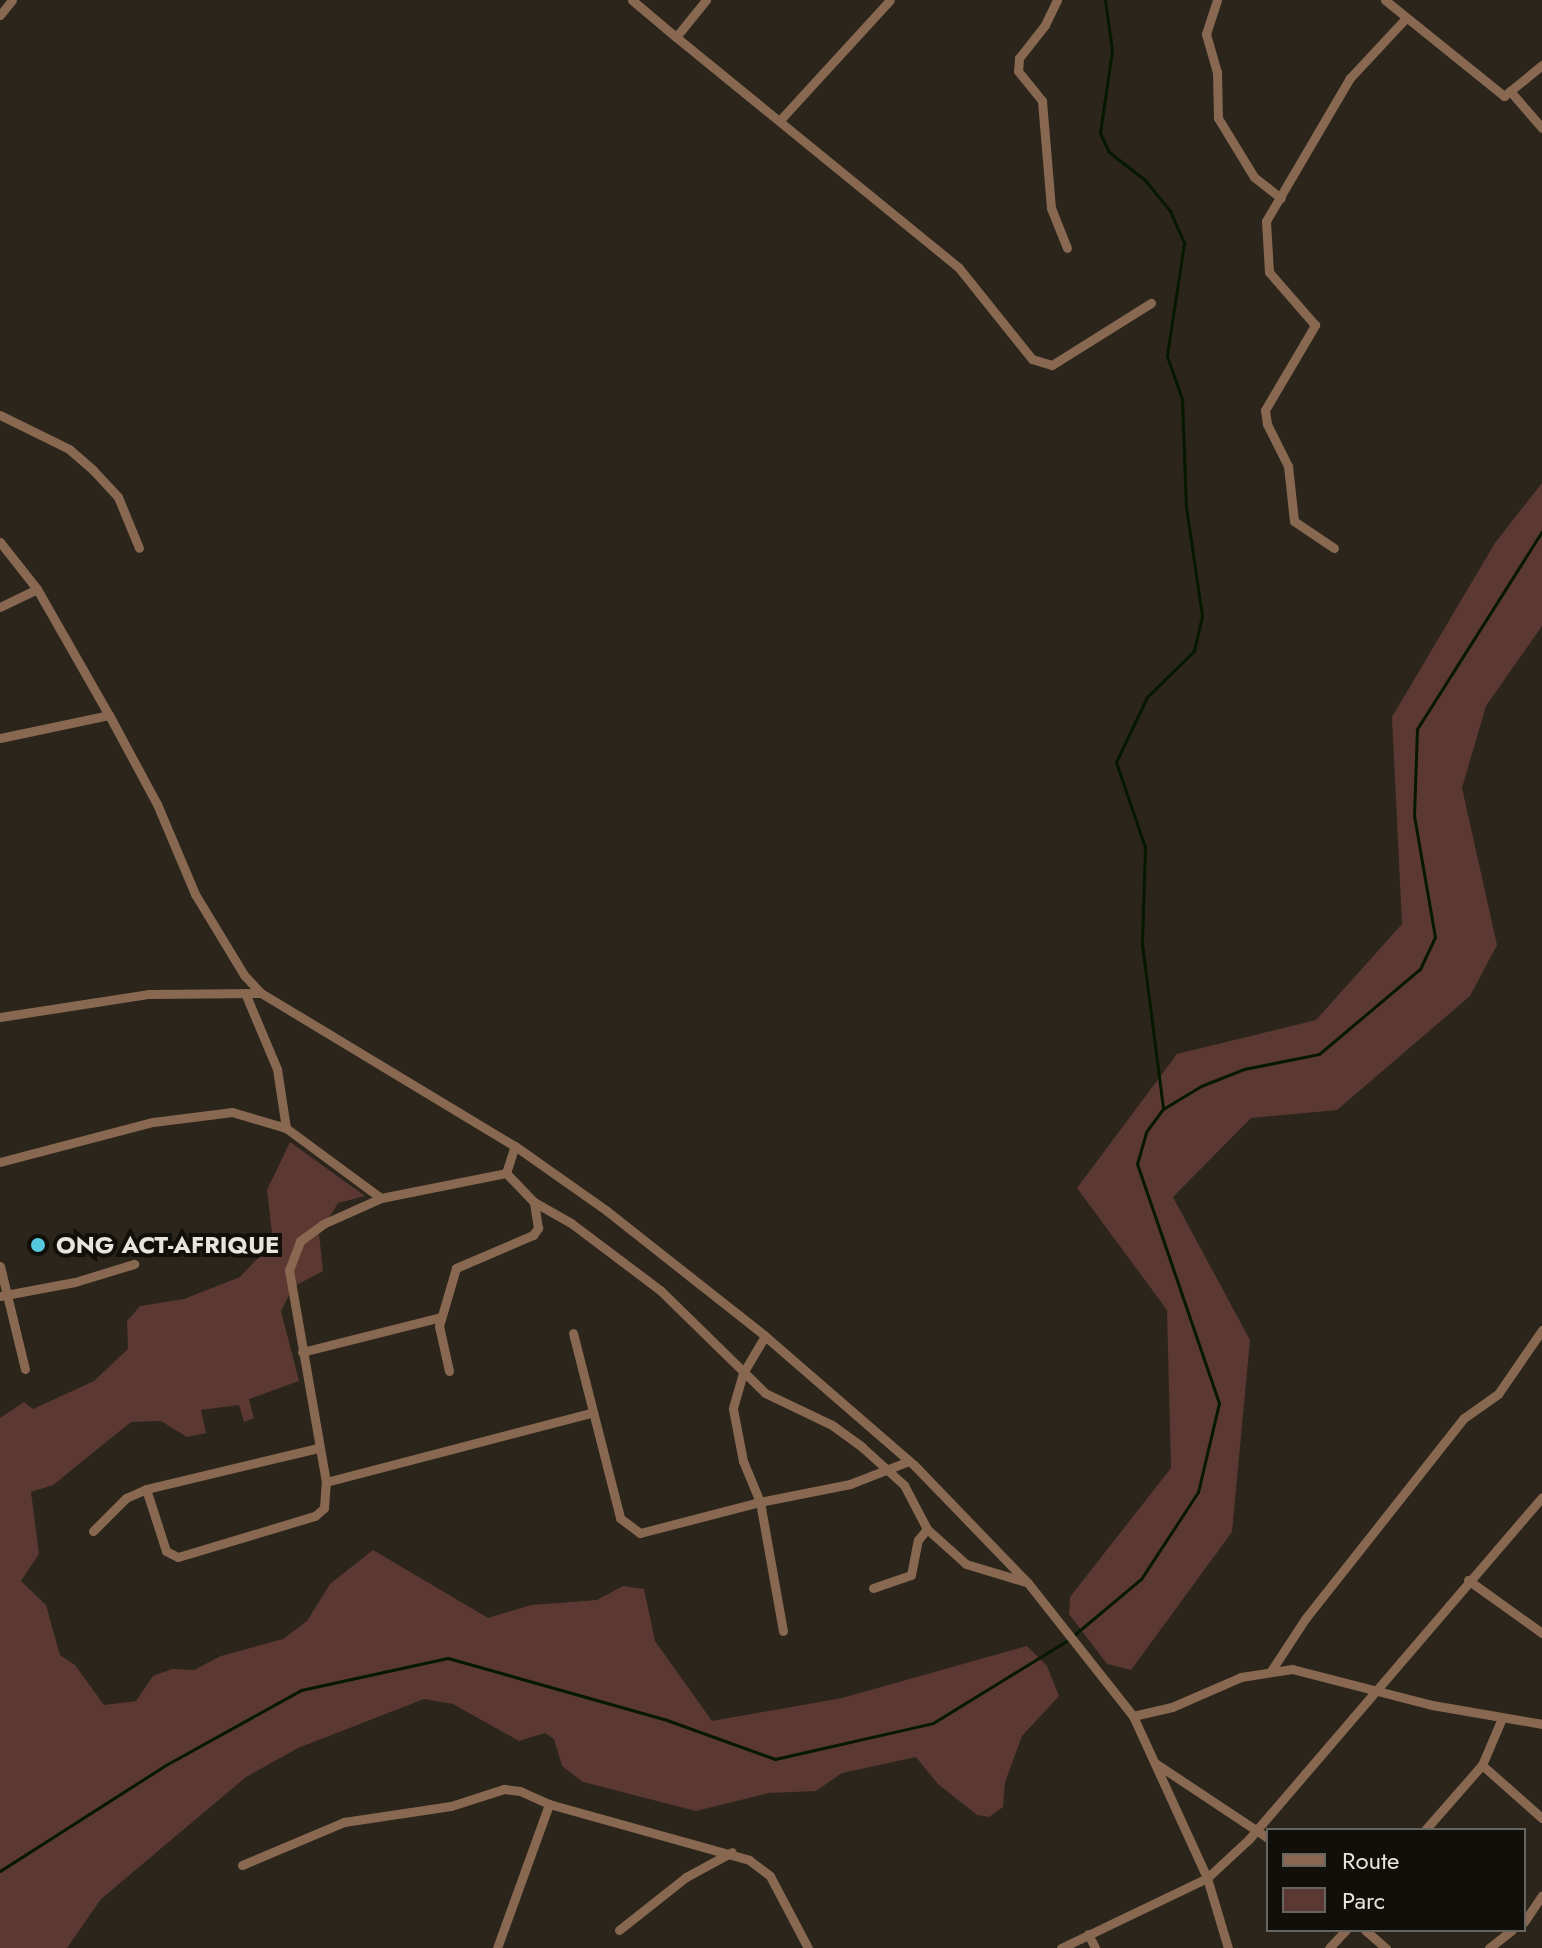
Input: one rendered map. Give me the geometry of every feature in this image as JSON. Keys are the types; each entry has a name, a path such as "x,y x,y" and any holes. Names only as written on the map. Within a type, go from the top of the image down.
{"street":[{"path":"0,15 12,0"},
{"path":"632,0 781,119 959,268 1032,359 1052,365 1151,303"},
{"path":"676,37 706,0"},
{"path":"781,119 890,0"},
{"path":"1057,0 1045,25 1019,58 1018,71 1042,101 1051,208 1067,248"},
{"path":"1217,0 1206,34 1217,72 1218,118 1254,177 1281,198"},
{"path":"1385,0 1504,96 1542,65"},
{"path":"1334,548 1294,521 1288,466 1265,410 1315,325 1269,272 1266,221 1350,78 1406,18"},
{"path":"1510,91 1542,128"},
{"path":"0,415 69,449 93,470 118,497 139,548"},
{"path":"0,542 37,589 157,804 195,894 231,958 261,993 515,1146 607,1211 765,1336 909,1461 1028,1583 1079,1642 1133,1716 1207,1878 1228,1948"},
{"path":"0,607 37,589"},
{"path":"0,738 109,715"},
{"path":"245,993 277,1069 286,1128"},
{"path":"0,1017 149,994 261,993"},
{"path":"0,1162 190,1114 232,1112 286,1128 381,1198"},
{"path":"506,1173 515,1146"},
{"path":"146,1489 166,1551 178,1557 315,1516 324,1508 326,1482 289,1289 294,1252 323,1224 381,1198 506,1173"},
{"path":"506,1173 534,1202 571,1223 660,1290 765,1393 843,1432 909,1491 927,1529 973,1568 1028,1583"},
{"path":"449,1371 439,1334 441,1317 460,1264 536,1232 534,1202"},
{"path":"4,1295 75,1282 134,1264"},
{"path":"0,1266 4,1295 25,1369"},
{"path":"302,1352 441,1317"},
{"path":"1271,1671 1305,1619 1445,1442 1480,1404 1498,1394 1542,1330"},
{"path":"573,1333 620,1518 633,1531 676,1528 760,1502 890,1472 909,1461"},
{"path":"765,1336 743,1373 733,1418 743,1461 760,1502 783,1631"},
{"path":"326,1482 591,1413"},
{"path":"93,1531 126,1498 146,1489 318,1448"},
{"path":"1061,1948 1207,1878 1259,1830 1468,1580 1542,1497"},
{"path":"873,1588 911,1575 918,1540 927,1529"},
{"path":"1468,1580 1542,1633"},
{"path":"1133,1716 1271,1671 1315,1672 1376,1691 1542,1724"},
{"path":"1427,1828 1482,1765 1502,1718"},
{"path":"1155,1763 1266,1836"},
{"path":"1482,1765 1542,1818"},
{"path":"242,1865 344,1822 451,1806 504,1789 549,1804 732,1852 770,1876 808,1948"},
{"path":"497,1948 549,1804"},
{"path":"619,1930 676,1883 732,1852"},
{"path":"1526,1919 1542,1895"},
{"path":"1329,1948 1344,1932"},
{"path":"1367,1932 1386,1948"},
{"path":"1489,1948 1509,1932"},
{"path":"1088,1934 1095,1948"}],"green space":[{"path":"1542,483 1542,626 1486,706 1462,788 1497,945 1470,996 1337,1110 1251,1118 1173,1197 1250,1340 1232,1532 1131,1670 1107,1664 1069,1614 1070,1597 1171,1468 1167,1310 1077,1188 1177,1054 1316,1020 1402,924 1392,717 1495,543"},
{"path":"290,1142 365,1196 338,1203 319,1234 323,1271 293,1287 281,1311 299,1381 249,1399 254,1418 244,1422 239,1405 201,1410 206,1433 187,1437 161,1421 131,1422 53,1485 31,1492 39,1554 21,1581 46,1605 60,1655 75,1665 104,1705 136,1701 153,1676 172,1669 194,1670 221,1656 283,1639 307,1621 330,1584 373,1550 488,1618 531,1605 597,1600 623,1586 644,1589 655,1641 712,1721 842,1698 1027,1646 1047,1666 1059,1696 1022,1736 1005,1782 1003,1807 989,1817 977,1815 938,1784 916,1757 842,1773 816,1791 769,1793 696,1811 583,1782 562,1766 554,1739 545,1733 519,1741 453,1704 424,1699 298,1748 246,1777 101,1899 67,1948 0,1948 0,1418 24,1402 33,1409 94,1381 128,1349 127,1321 140,1306 184,1299 240,1277 273,1242 267,1190"}],"waterway":[{"path":"1105,0 1112,50 1100,133 1109,152 1145,180 1170,211 1184,243 1167,356 1182,399 1186,507 1202,616 1194,651 1147,697 1116,762 1145,847 1142,944 1163,1109"},
{"path":"1074,1635 1141,1579 1198,1492 1219,1403 1137,1164 1146,1132 1163,1109 1201,1086 1244,1069 1319,1054 1420,969 1435,937 1414,815 1417,729 1542,531"},
{"path":"0,1871 164,1766 301,1690 448,1658 664,1719 775,1759 933,1723 1068,1640"}],"place":[{"name":"ONG ACT-AFRIQUE","path":"38,1245"}]}
